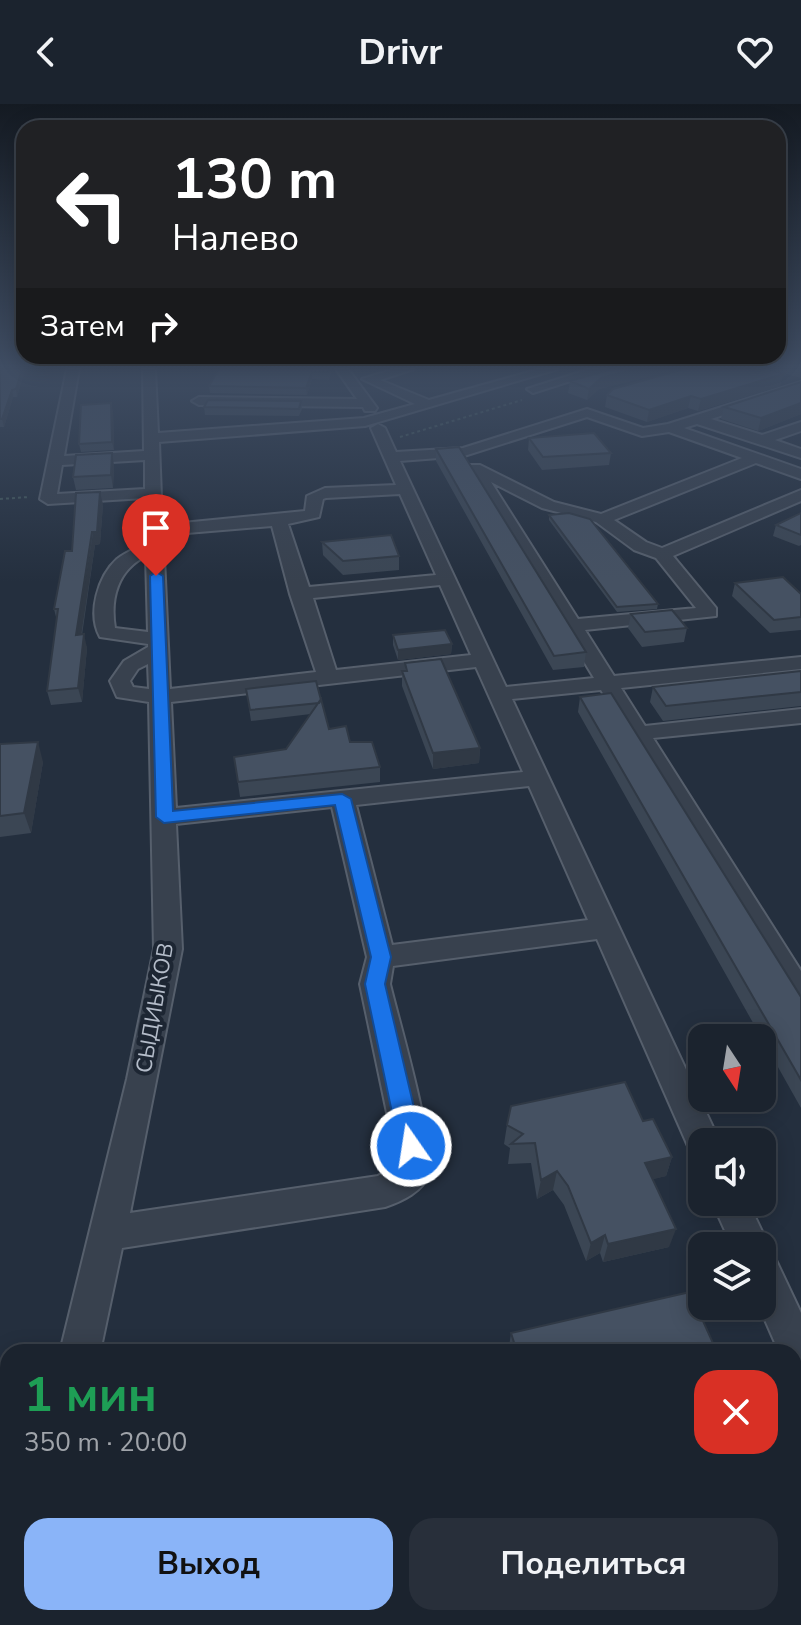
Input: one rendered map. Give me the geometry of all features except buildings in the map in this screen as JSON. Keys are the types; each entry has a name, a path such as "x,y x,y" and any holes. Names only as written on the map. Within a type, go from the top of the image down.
{"street":[{"path":"59,440 47,496 55,501 153,493"},
{"name":"СЫДИЫКОВ","path":"82,1344 109,1233 168,949 152,440"},
{"path":"55,461 212,440"},
{"path":"388,440 405,489 697,1128"},
{"path":"405,440 470,461 548,505 602,519 640,546 662,554 709,612 572,625"},
{"path":"470,461 518,440"},
{"path":"704,440 801,474"},
{"path":"762,440 801,454"},
{"path":"602,519 755,458"},
{"path":"470,461 801,996"},
{"path":"158,644 107,633 102,619 113,577 122,563 155,538 313,514 315,496 325,493 405,489"},
{"path":"662,554 801,495"},
{"path":"279,521 299,594 328,677"},
{"path":"299,594 446,579"},
{"path":"158,644 131,665 120,681 125,692 160,697 483,660"},
{"path":"499,694 801,663"},
{"path":"639,733 801,716"},
{"path":"164,817 537,778"},
{"path":"109,1233 385,1191 411,1174 411,1146 375,984 381,957 342,799"},
{"path":"381,957 606,928"},
{"path":"776,1302 795,1344"}],"path":[{"path":"0,499 47,496"}],"route":[{"path":"156,576 164,817 342,799 381,957 375,984 411,1146"}]}
